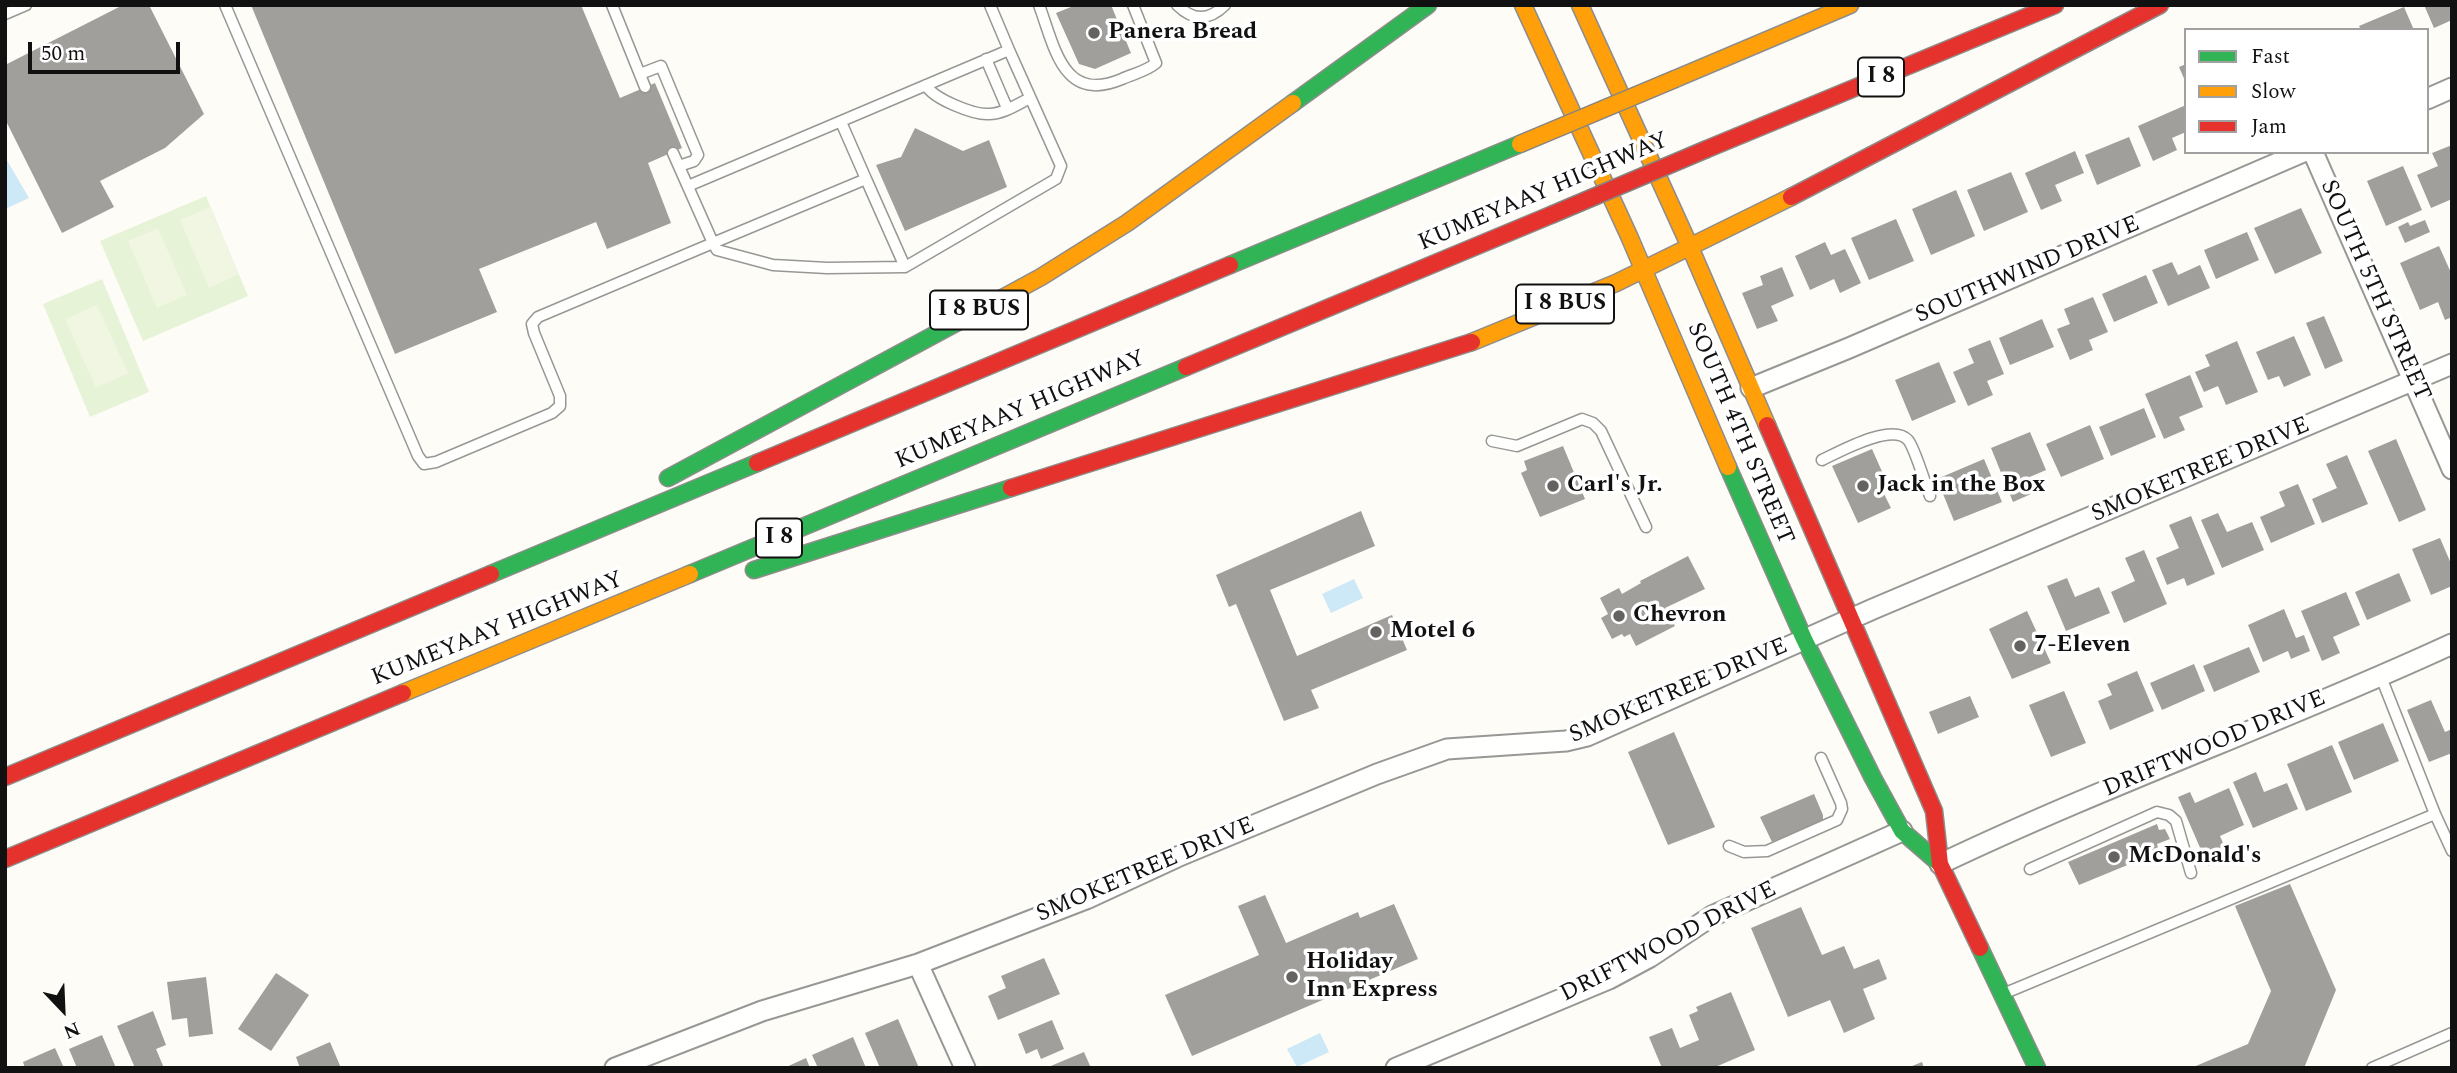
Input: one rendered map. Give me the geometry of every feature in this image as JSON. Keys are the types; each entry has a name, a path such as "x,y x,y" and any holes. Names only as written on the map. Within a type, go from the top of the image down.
{"main road":[{"name":"I 8 BUS","path":"502,568 1041,277 1127,223 1428,5"},
{"name":"SOUTH 4TH STREET","path":"1523,5 1643,270 1804,639 1902,831 1940,864"},
{"name":"SOUTH 4TH STREET","path":"1580,5 1690,247 1934,811 1940,864 2037,1068"},
{"path":"5,777 1850,5"},
{"name":"KUMEYAAY HIGHWAY","path":"5,859 2054,5"},
{"path":"1643,270 1756,216 1866,156 2160,5"},
{"name":"I 8 BUS","path":"732,577 1487,337 1643,270"},
{"path":"638,597 706,584"}],"street":[{"path":"2429,98 2452,88"},
{"name":"SOUTHWIND DRIVE","path":"1751,388 2298,154"},
{"name":"SOUTH 5TH STREET","path":"2314,154 2452,469"},
{"name":"SMOKETREE DRIVE","path":"615,1068 762,1011 918,964 1086,899 1390,769 1447,749 1566,741 1587,736 1850,619 2452,364"},
{"name":"DRIFTWOOD DRIVE","path":"1940,864 2013,829 2381,677 2452,644"},
{"name":"DRIFTWOOD DRIVE","path":"1396,1068 1609,979 1650,957 1712,916 1902,831"},
{"path":"918,964 965,1068"}],"lane":[{"path":"5,14 26,5"},
{"path":"225,5 412,444 425,464 436,462 552,413 560,406 560,396 532,324 538,317 866,179"},
{"path":"612,5 645,87"},
{"path":"673,153 717,250 773,265 827,268 905,267 1056,179 1060,166 990,5"},
{"path":"1039,5 1064,68 1082,85 1094,87 1116,82 1156,63 1133,5"},
{"path":"1177,5 1188,15 1205,18 1225,5"},
{"path":"688,186 1009,50"},
{"path":"986,60 1007,108"},
{"path":"640,74 661,66 681,111 698,155 694,161 679,166"},
{"path":"926,85 933,95 977,114 990,114 1030,98"},
{"path":"841,122 905,267"},
{"path":"1492,441 1517,446 1582,419 1593,423 1601,431 1646,527"},
{"path":"1822,460 1875,436 1900,435 1909,441 1930,496"},
{"path":"2381,677 2452,851"},
{"path":"1729,846 1744,852 1767,851 1838,820 1841,803 1821,758"},
{"path":"2030,869 2157,812 2169,815 2176,821 2191,873"},
{"path":"2002,994 2435,814"},
{"path":"2372,1068 2452,1033"}],"green space":[{"path":"206,196 248,296 143,341 100,241"},
{"path":"210,207 239,274 209,288 180,220"},
{"path":"158,228 187,295 157,308 128,241"},
{"path":"102,279 149,392 90,417 43,304"},
{"path":"97,305 128,373 96,388 65,319"}],"water":[{"path":"5,157 29,198 5,209"},
{"path":"1354,579 1363,598 1331,613 1322,594"},
{"path":"1320,1033 1329,1052 1297,1067 1287,1049"}],"building":[{"path":"123,5 149,5 204,114 165,148 100,181 114,207 62,233 5,119 5,65"},
{"path":"251,5 581,5 620,98 655,83 682,148 648,163 671,223 607,249 596,222 479,269 497,312 395,354"},
{"name":"Panera Bread","path":"1076,5 1111,5 1131,53 1095,69 1079,64 1056,13"},
{"path":"2424,5 2452,5 2452,20 2434,28"},
{"path":"2404,7 2413,28 2360,28 2359,26"},
{"path":"2184,65 2184,78 2179,67"},
{"path":"2184,106 2184,133 2172,138 2177,150 2153,161 2138,126"},
{"path":"915,128 963,151 989,140 1007,187 905,231 876,165 901,157"},
{"path":"2129,137 2141,166 2097,185 2085,155"},
{"path":"2452,145 2452,199 2431,208 2417,175 2438,166 2432,153"},
{"path":"2075,151 2084,173 2055,185 2062,201 2041,210 2025,173"},
{"path":"2403,166 2422,210 2386,226 2367,181"},
{"path":"2011,172 2028,212 1984,231 1967,190"},
{"path":"1956,190 1975,236 1931,255 1912,209"},
{"path":"2301,208 2322,253 2275,274 2254,228"},
{"path":"1896,219 1914,261 1869,280 1851,238"},
{"path":"2425,220 2430,232 2405,243 2398,227 2408,222 2410,226"},
{"path":"2247,232 2259,260 2216,279 2204,250"},
{"path":"1825,242 1831,255 1845,249 1861,283 1840,293 1834,279 1810,290 1795,256"},
{"path":"2439,246 2452,275 2452,317 2445,320 2438,302 2420,310 2400,263"},
{"path":"2172,262 2178,275 2200,265 2210,288 2168,306 2152,270"},
{"path":"1782,267 1794,296 1771,306 1778,321 1757,329 1742,293 1763,285 1760,276"},
{"path":"2146,275 2158,303 2114,322 2102,294"},
{"path":"2093,297 2108,332 2089,340 2093,350 2070,360 2057,329 2070,324 2064,309"},
{"path":"2324,316 2343,361 2325,369 2306,323"},
{"path":"2042,319 2054,347 2010,365 1999,338"},
{"path":"2294,336 2311,375 2284,387 2279,376 2268,380 2256,352"},
{"path":"1990,340 2004,374 1987,381 1993,395 1968,406 1953,372 1974,363 1968,349"},
{"path":"2237,341 2258,392 2226,405 2218,386 2204,392 2195,372 2210,366 2205,355"},
{"path":"1939,362 1956,402 1912,421 1895,380"},
{"path":"2190,375 2203,407 2179,417 2185,430 2164,439 2145,394"},
{"path":"2144,408 2156,437 2111,456 2099,427"},
{"path":"2090,425 2104,459 2061,477 2046,444"},
{"path":"2030,432 2046,470 2025,479 2031,494 2013,502 1991,448"},
{"path":"2396,439 2426,510 2399,522 2368,451"},
{"name":"Carl's Jr.","path":"1563,446 1585,499 1540,517 1521,473 1527,470 1524,461"},
{"name":"Jack in the Box","path":"1872,449 1888,485 1881,488 1891,508 1858,523 1832,466"},
{"path":"2347,455 2368,504 2322,523 2312,499 2337,488 2326,464"},
{"path":"1984,459 2002,502 1954,521 1937,479"},
{"path":"2298,484 2315,524 2271,543 2260,517 2285,506 2279,492"},
{"name":"Motel 6","path":"1361,511 1375,546 1270,590 1297,656 1392,615 1407,650 1311,690 1319,708 1284,721 1236,604 1229,607 1216,575"},
{"path":"2218,513 2227,532 2252,522 2264,550 2222,568 2201,520"},
{"path":"2191,516 2215,574 2187,586 2184,578 2167,585 2156,558 2179,548 2169,525"},
{"path":"2440,538 2452,566 2452,586 2431,595 2412,549"},
{"path":"2144,550 2167,604 2124,623 2111,592 2135,581 2125,558"},
{"name":"Chevron","path":"1688,556 1705,589 1665,608 1675,626 1636,646 1630,634 1624,637 1622,634 1612,639 1601,618 1608,614 1600,598 1619,588 1622,594 1641,583 1640,581"},
{"path":"2399,573 2411,601 2367,620 2355,592"},
{"path":"2067,578 2075,597 2099,587 2110,613 2066,631 2047,586"},
{"path":"2346,592 2360,625 2333,637 2340,653 2322,661 2301,611"},
{"path":"2284,609 2296,638 2304,635 2310,651 2291,659 2288,651 2263,662 2248,625"},
{"name":"7-Eleven","path":"2027,611 2051,663 2012,679 1989,629"},
{"path":"2249,647 2260,672 2214,692 2203,666"},
{"path":"2194,664 2205,691 2162,710 2150,683"},
{"path":"2137,671 2154,711 2110,730 2098,701 2112,695 2107,684"},
{"path":"2064,691 2086,743 2051,757 2029,705"},
{"name":"7-Eleven","path":"1970,696 1979,717 1938,734 1929,712"},
{"path":"2431,700 2445,732 2452,729 2452,753 2429,762 2407,710"},
{"path":"2383,723 2399,761 2354,780 2338,742"},
{"path":"1674,732 1715,827 1668,845 1628,752"},
{"path":"2332,745 2352,792 2306,811 2287,764"},
{"path":"2256,772 2264,792 2287,783 2298,809 2253,828 2233,782"},
{"path":"2229,788 2244,825 2220,836 2229,857 2208,866 2178,797 2190,792 2195,803"},
{"path":"1814,794 1823,821 1772,842 1760,817"},
{"name":"McDonald's","path":"2157,824 2159,830 2165,829 2170,839 2157,844 2159,852 2079,885 2068,862"},
{"path":"2290,884 2336,990 2304,1068 2191,1068 2248,1044 2271,991 2235,906"},
{"name":"Holiday Inn Express","path":"1265,895 1286,943 1358,912 1360,918 1394,904 1418,959 1192,1056 1165,995 1259,955 1238,906"},
{"path":"1801,907 1822,955 1844,946 1854,969 1879,959 1887,979 1863,989 1875,1019 1844,1033 1830,1000 1788,1017 1751,928"},
{"path":"1044,958 1060,994 998,1020 988,996 1006,988 1001,976"},
{"path":"276,973 309,995 271,1051 238,1029"},
{"path":"206,977 213,1034 189,1037 187,1018 172,1020 167,982"},
{"path":"1731,992 1755,1050 1713,1068 1662,1068 1649,1037 1672,1028 1680,1048 1699,1040 1689,1015 1698,1011 1696,1007"},
{"path":"153,1011 166,1045 156,1049 164,1068 135,1068 117,1026"},
{"path":"898,1019 919,1068 880,1068 865,1033"},
{"path":"1052,1020 1064,1049 1041,1059 1037,1049 1026,1054 1018,1034"},
{"path":"102,1035 116,1068 77,1068 69,1049"},
{"path":"853,1037 866,1068 818,1068 812,1055"},
{"path":"330,1042 341,1068 300,1068 296,1057"},
{"path":"55,1048 64,1068 25,1068 23,1062"},
{"path":"1084,1052 1091,1068 1046,1068"},
{"path":"806,1058 810,1068 784,1068"},
{"path":"1922,1062 1924,1068 1907,1068"}],"traffic: fast":[{"path":"1293,103 1428,5"},
{"path":"1230,265 1520,144"},
{"path":"668,478 984,308"},
{"path":"690,574 1186,367"},
{"path":"491,574 757,463"},
{"path":"1728,467 1804,639 1873,778 1902,831 1940,864"},
{"path":"754,570 1011,488"},
{"path":"1980,948 2037,1068"}],"traffic: slow":[{"path":"1523,5 1629,236 1728,467"},
{"path":"1580,5 1767,425"},
{"path":"1675,79 1850,5"},
{"path":"1520,144 1675,79"},
{"path":"984,308 1041,277 1127,223 1293,103"},
{"path":"1472,342 1616,283 1791,197"},
{"path":"403,693 690,574"}],"traffic: jam":[{"path":"1707,149 2055,5"},
{"path":"1791,197 2160,5"},
{"path":"1551,215 1707,149"},
{"path":"1186,367 1551,215"},
{"path":"757,463 1230,265"},
{"path":"1011,488 1472,342"},
{"path":"1767,425 1934,811 1940,864 1980,948"},
{"path":"5,777 491,574"},
{"path":"5,859 403,693"}],"place":[{"name":"Panera Bread","path":"1094,33"},
{"name":"Carl's Jr.","path":"1553,486"},
{"name":"Jack in the Box","path":"1863,486"},
{"name":"Chevron","path":"1619,616"},
{"name":"Motel 6","path":"1376,632"},
{"name":"7-Eleven","path":"2020,646"},
{"name":"McDonald's","path":"2114,857"},
{"name":"Holiday Inn Express","path":"1292,977"}]}
